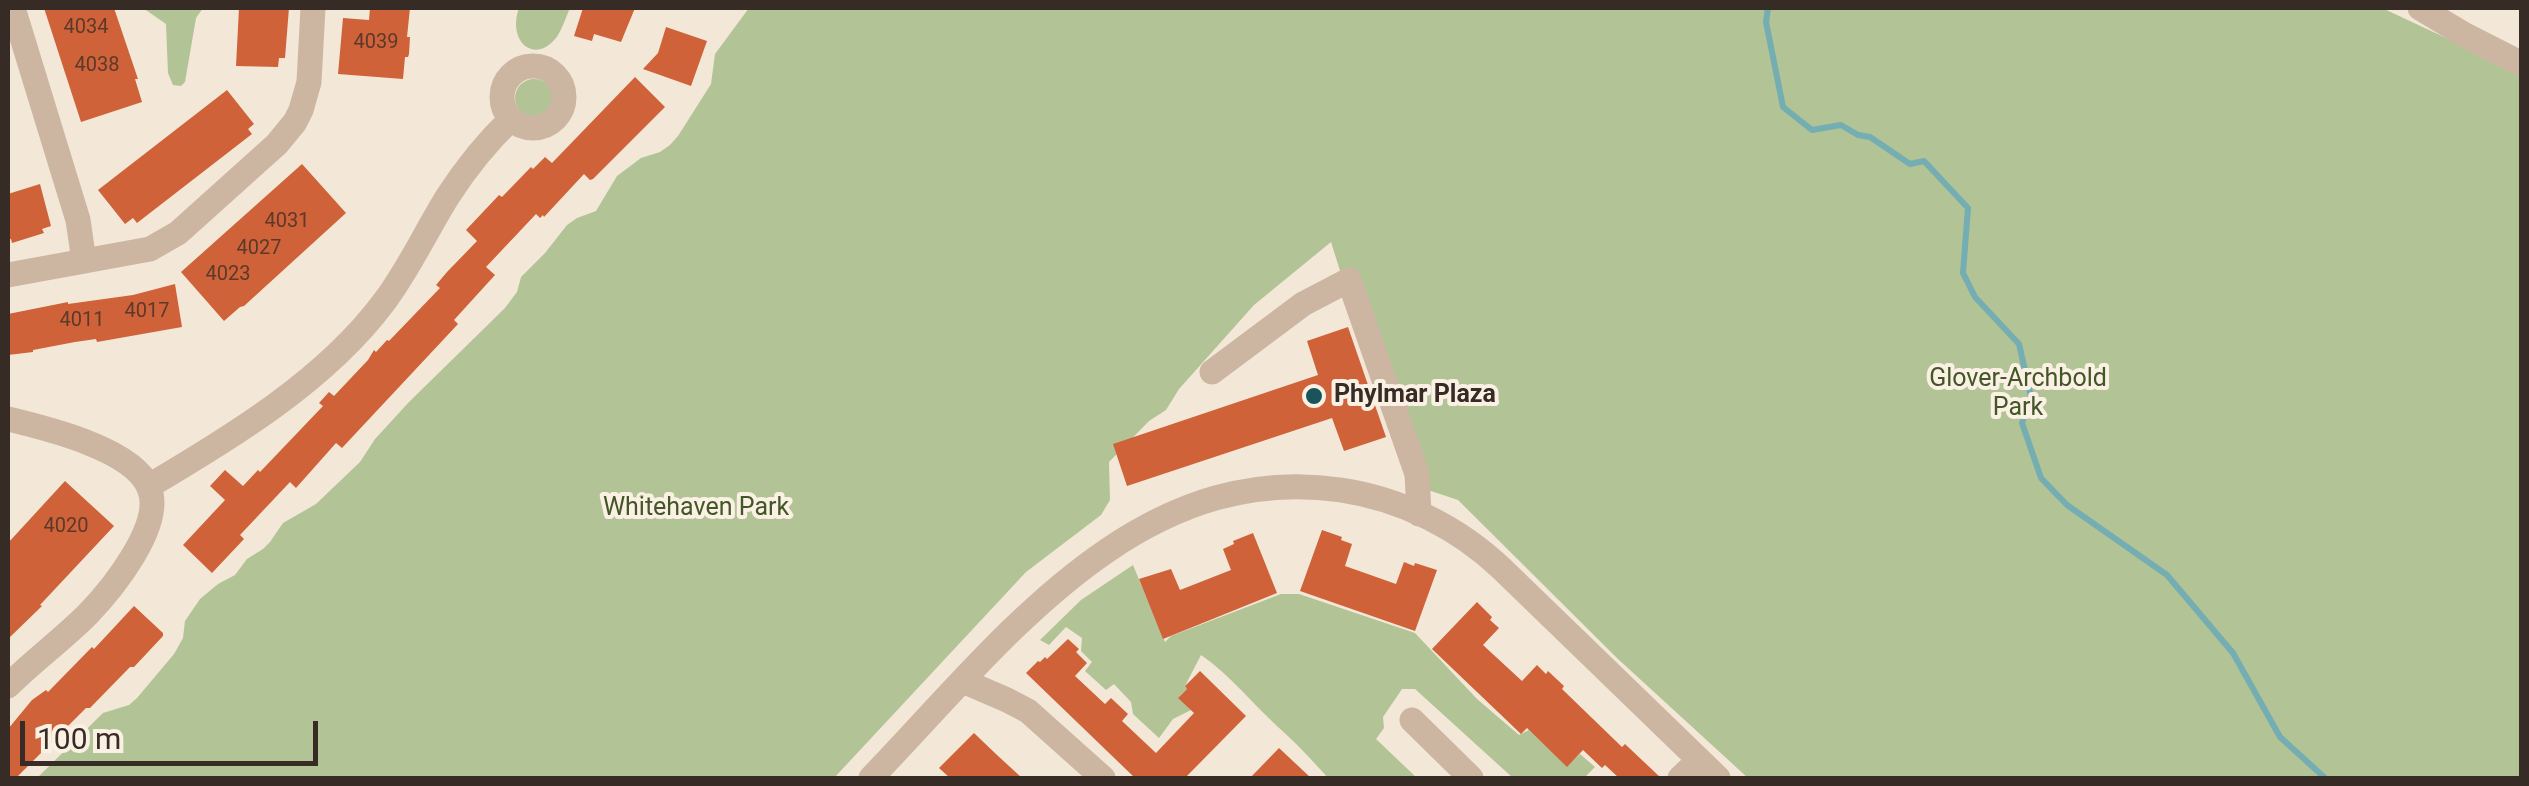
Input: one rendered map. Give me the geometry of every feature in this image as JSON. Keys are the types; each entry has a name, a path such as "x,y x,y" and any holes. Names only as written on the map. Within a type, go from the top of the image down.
{"street":[{"path":"13,8 78,220 84,262"},
{"path":"8,275 150,249 170,240 286,134 301,110 309,82 314,8"},
{"path":"2420,8 2522,64"},
{"path":"149,486 285,398 345,348 394,288 468,167 511,119"},
{"path":"1212,372 1303,304 1350,280 1417,474 1419,514"},
{"path":"8,419 97,447 132,466 149,486 153,503 140,542 121,574 86,616 8,686"},
{"path":"879,776 1028,613 1116,544 1167,516 1211,500 1264,488 1300,486 1354,492 1419,514 1458,533 1485,554 1690,769 1718,778"},
{"path":"963,682 1028,711 1103,778"},
{"path":"1412,720 1471,778"}],"green space":[{"path":"143,8 203,8 196,18 185,82 181,86 173,85 168,73 166,24"},
{"path":"519,8 570,8 556,38 548,46 531,49 525,46 517,30"},
{"name":"Glover-Archbold Park","path":"749,8 2382,8 2521,73 2521,778 1748,778 1618,659 1458,500 1407,483 1331,242 1254,305 1179,389 1166,410 1149,421 1109,462 1110,500 1101,515 1026,572 834,778 37,778 103,713 129,705 137,698 174,654 183,638 185,621 200,599 235,575 247,559 270,542 283,523 316,504 360,462 409,402 505,308 517,292 521,277 567,225 596,211 617,176 641,158 670,145 711,84 715,54"},
{"path":"534,79 547,85 553,98 547,111 534,117 521,111 515,98 521,85"},
{"path":"1133,565 1165,642 1171,636 1281,594 1299,594 1415,633 1477,699 1519,735 1529,730 1567,766 1580,754 1595,767 1584,778 1513,778 1415,689 1402,689 1383,717 1384,728 1376,739 1417,778 1328,778 1201,655 1187,689 1179,697 1191,710 1173,719 1159,738 1133,714 1131,702 1114,684 1106,690 1085,671 1092,662 1081,651 1082,638 1066,627 1049,645 1040,640 1081,600"}],"building":[{"path":"44,8 114,8 142,102 81,122"},
{"path":"239,8 289,8 285,58 279,58 278,67 236,66"},
{"path":"370,8 410,8 409,54 405,57 403,79 338,74 343,18 369,20"},
{"path":"583,8 635,8 621,42 594,34 592,41 574,36"},
{"path":"666,27 707,41 691,86 643,69 658,53"},
{"path":"635,77 665,107 593,179 584,174 544,217 536,214 486,267 495,275 454,320 458,324 342,448 336,443 296,488 290,482 240,535 244,539 212,573 183,545 225,500 210,486 225,470 243,486 260,472 323,406 319,403 329,392 334,396 374,350 389,341 440,288 436,285 477,241 466,230 499,195 502,197 545,157 552,163"},
{"path":"227,90 254,124 248,129 252,134 137,223 133,218 125,224 98,190"},
{"path":"302,164 346,213 224,321 181,272"},
{"path":"40,184 51,226 42,229 44,233 12,243 8,240 8,194"},
{"path":"175,284 182,327 8,355 8,314 133,295"},
{"name":"Phylmar Plaza","path":"1348,327 1386,437 1344,451 1332,418 1127,486 1113,444 1318,375 1307,341"},
{"path":"65,481 114,526 8,639 8,543"},
{"path":"1322,530 1352,544 1345,566 1396,584 1404,562 1437,570 1415,631 1300,591"},
{"path":"1253,533 1277,593 1163,639 1139,579 1171,569 1180,590 1231,570 1223,549"},
{"path":"1477,602 1499,628 1483,645 1522,681 1537,665 1546,674 1548,671 1622,747 1625,744 1661,778 1619,778 1583,750 1567,767 1527,728 1521,734 1432,649"},
{"path":"134,606 163,636 16,778 8,778 8,729 32,700 48,692"},
{"path":"1068,639 1087,663 1075,676 1105,704 1111,698 1128,714 1122,721 1156,753 1194,713 1178,698 1200,671 1246,716 1185,778 1135,778 1026,673"},
{"path":"974,733 1022,778 950,778 939,768"},
{"path":"1279,748 1311,778 1250,778"}],"waterway":[{"path":"1768,8 1766,22 1783,107 1812,130 1841,125 1870,137 1910,164 1924,161 1968,208 1963,273 1975,297 2019,344 2031,397 2022,423 2041,478 2067,505 2167,575 2233,653 2280,737 2325,778"}],"place":[{"name":"Phylmar Plaza","path":"1314,396"}],"park label":[{"name":"Whitehaven Park","path":"696,509"}]}
